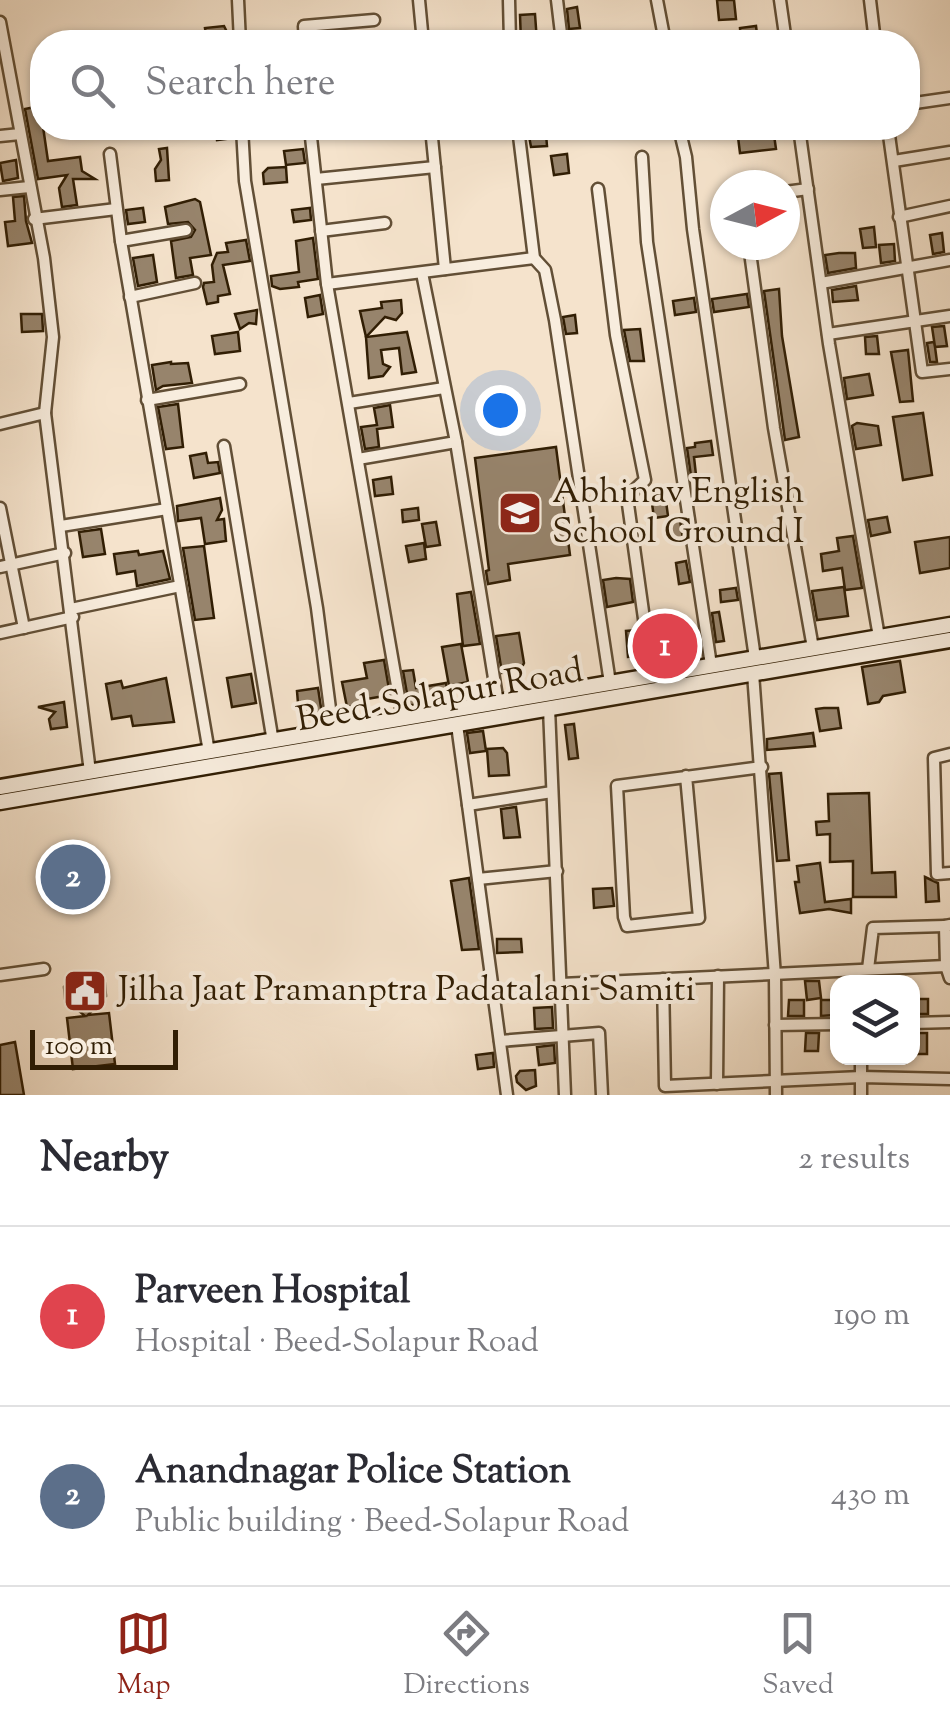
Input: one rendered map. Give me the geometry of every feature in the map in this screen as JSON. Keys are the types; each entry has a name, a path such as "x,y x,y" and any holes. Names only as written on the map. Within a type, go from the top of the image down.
{"main road":[{"name":"Beed-Solapur Road","path":"0,788 711,666 754,666 813,648 950,624"},
{"name":"Beed-Solapur Road","path":"0,802 457,725 754,666 950,640"}],"street":[{"path":"238,0 239,30"},
{"path":"418,0 422,30"},
{"path":"510,0 510,30"},
{"path":"556,0 560,30"},
{"path":"656,0 662,30"},
{"path":"780,0 784,30"},
{"path":"870,0 874,30"},
{"path":"304,30 304,26 374,20"},
{"path":"0,22 44,258 52,337 46,413 90,772"},
{"path":"920,102 950,98"},
{"path":"0,136 20,134"},
{"path":"243,140 245,180 333,732"},
{"path":"312,140 327,284 403,720"},
{"path":"432,140 445,269"},
{"path":"519,140 534,258 545,270 555,320 610,683"},
{"path":"681,140 754,666 775,973 776,1095"},
{"path":"801,140 828,334 879,637"},
{"path":"890,140 922,372 950,369"},
{"path":"894,161 950,152"},
{"path":"110,154 120,240 209,752"},
{"path":"642,157 647,242 711,666"},
{"path":"316,179 435,168"},
{"path":"0,190 29,188"},
{"path":"800,189 808,188"},
{"path":"598,189 616,335 645,480 627,497 652,676"},
{"path":"899,217 950,206"},
{"path":"34,219 116,209"},
{"path":"322,230 385,223"},
{"path":"120,240 186,230"},
{"path":"327,284 534,258"},
{"path":"751,260 774,428 813,648"},
{"path":"821,283 950,260"},
{"path":"422,273 456,442 498,703"},
{"path":"130,296 195,282"},
{"path":"828,334 950,316"},
{"path":"148,400 240,384"},
{"path":"349,404 444,388"},
{"path":"0,424 46,413"},
{"path":"358,459 456,442"},
{"path":"224,446 272,742"},
{"path":"0,508 6,566 24,628"},
{"path":"60,526 167,509"},
{"path":"6,566 64,552"},
{"path":"0,634 180,586"},
{"path":"548,708 565,1095"},
{"path":"457,725 508,1095"},
{"path":"950,754 934,758 936,874 950,874"},
{"path":"686,776 699,918 627,926 617,786 686,776 762,767"},
{"path":"468,805 552,792"},
{"path":"478,879 558,871"},
{"path":"561,984 864,969 948,972 948,926 874,928 864,969 862,975"},
{"path":"0,974 44,969"},
{"path":"717,1084 718,976"},
{"path":"663,979 665,1086 862,1077 950,1079"},
{"path":"920,1023 950,1022"},
{"path":"776,1025 830,1024"},
{"path":"500,1041 599,1033 602,1095"},
{"path":"861,1065 861,1095"}],"building":[{"path":"717,0 734,0 736,19 719,20"},
{"path":"577,7 580,28 569,29 567,9"},
{"path":"535,14 536,30 521,30 520,15"},
{"path":"30,108 30,136 25,109"},
{"path":"31,140 45,140 48,161 80,157 82,171 95,179 73,179 77,205 62,207 59,188 67,175 38,179"},
{"path":"530,140 546,140 547,146 531,147"},
{"path":"738,140 775,140 776,149 740,153"},
{"path":"167,148 169,180 156,181 155,169 161,160 159,149"},
{"path":"303,149 305,163 286,165 284,151"},
{"path":"567,154 569,173 554,175 551,156"},
{"path":"16,160 18,178 3,181 0,163"},
{"path":"286,167 287,182 264,184 263,173 268,168"},
{"path":"24,196 32,243 8,246 5,222 15,221 13,197"},
{"path":"195,199 200,202 211,255 190,258 193,275 176,278 171,241 191,237 195,230 188,222 168,224 165,207"},
{"path":"143,208 145,222 128,224 126,210"},
{"path":"310,208 311,220 294,222 292,210"},
{"path":"874,227 876,247 863,248 860,229"},
{"path":"942,233 944,252 933,254 930,235"},
{"path":"313,238 318,279 298,282 299,287 272,286 271,276 299,272 296,241"},
{"path":"246,240 250,261 223,265 230,294 207,304 203,287 204,283 214,282 212,265 217,253 228,252 226,243"},
{"path":"894,244 895,261 881,263 879,245"},
{"path":"855,253 856,268 828,273 825,255"},
{"path":"153,255 157,282 138,286 133,258"},
{"path":"856,286 858,300 833,302 832,290"},
{"path":"779,289 782,336 799,437 785,440 764,291"},
{"path":"747,294 749,307 714,312 712,299"},
{"path":"320,295 323,314 308,317 305,298"},
{"path":"694,298 696,312 675,315 673,301"},
{"path":"401,300 402,313 396,320 385,317 366,337 360,311 382,308 381,302"},
{"path":"257,310 256,324 249,323 240,329 235,314"},
{"path":"21,314 42,314 43,331 22,332"},
{"path":"575,315 577,333 566,334 563,317"},
{"path":"944,326 947,346 935,347 932,327"},
{"path":"640,329 644,361 630,361 624,330"},
{"path":"238,332 240,351 215,354 212,336"},
{"path":"407,332 416,372 402,374 399,348 381,350 383,364 390,367 383,376 369,378 366,337"},
{"path":"877,336 879,354 866,354 865,337"},
{"path":"934,342 937,362 930,362 927,343"},
{"path":"908,350 913,401 900,402 891,352"},
{"path":"188,363 192,383 156,390 152,365"},
{"path":"869,374 873,395 847,399 844,378"},
{"path":"178,404 183,447 166,449 158,407"},
{"path":"390,405 393,427 377,429 379,447 365,449 361,427 377,425 374,408"},
{"path":"923,413 932,475 903,480 893,417"},
{"path":"852,426 878,426 881,445 856,449"},
{"path":"711,441 713,455 694,457 696,475 691,476 687,448"},
{"path":"556,447 570,555 508,564 510,580 488,584 475,458"},
{"path":"206,453 208,463 218,462 220,473 194,478 190,456"},
{"path":"391,477 393,494 375,496 373,480"},
{"path":"665,494 668,516 654,518 651,496"},
{"path":"220,498 222,510 217,520 224,519 226,541 205,544 201,518 178,521 177,506"},
{"path":"418,508 419,520 403,522 402,510"},
{"path":"887,517 890,532 871,536 868,520"},
{"path":"680,520 683,539 673,540 670,521"},
{"path":"436,522 440,545 426,547 422,524"},
{"path":"101,529 105,554 83,557 79,532"},
{"path":"853,536 862,588 845,590 842,568 823,571 821,554 839,551 837,538"},
{"path":"950,537 950,568 920,573 915,542"},
{"path":"424,543 426,559 409,562 406,546"},
{"path":"204,546 214,618 195,620 183,548"},
{"path":"138,551 139,555 163,551 170,579 137,586 135,571 117,574 114,554"},
{"path":"686,561 690,582 679,584 676,563"},
{"path":"630,579 633,602 607,607 603,580"},
{"path":"844,587 848,616 817,620 812,591"},
{"path":"736,588 738,600 721,602 720,590"},
{"path":"471,592 480,644 463,646 457,594"},
{"path":"719,612 724,641 716,642 712,613"},
{"path":"637,630 640,656 628,657 626,631"},
{"path":"519,633 524,663 520,671 502,673 496,636"},
{"path":"673,635 676,661 659,662 655,637"},
{"path":"461,644 468,682 449,686 442,647"},
{"path":"384,660 390,695 347,707 342,682 367,678 364,663"},
{"path":"900,661 905,692 868,704 862,667"},
{"path":"413,670 416,688 446,683 447,690 439,701 436,697 415,700 415,705 409,705 403,671"},
{"path":"251,674 256,703 232,707 227,678"},
{"path":"166,678 174,722 133,726 131,716 112,719 106,684 121,681 123,688"},
{"path":"318,688 322,714 299,716 297,691"},
{"path":"64,702 67,727 51,729 49,719 55,712 38,707"},
{"path":"838,708 841,728 820,731 816,709"},
{"path":"574,724 578,758 569,759 565,725"},
{"path":"483,731 486,751 470,753 467,733"},
{"path":"813,733 815,746 767,750 767,739"},
{"path":"503,748 509,775 489,776 487,749"},
{"path":"781,773 789,860 777,861 769,774"},
{"path":"869,793 872,873 895,872 896,897 853,897 853,861 830,862 830,834 817,835 816,822 829,821 828,794"},
{"path":"516,807 520,837 504,838 501,809"},
{"path":"820,863 825,902 851,899 851,913 829,909 800,913 795,882 799,882 797,866"},
{"path":"925,877 938,883 939,901 926,902"},
{"path":"469,878 479,949 462,950 451,881"},
{"path":"612,888 614,906 594,908 593,889"},
{"path":"497,939 521,939 522,952 497,953"},
{"path":"91,972 105,983 106,996 88,1015 109,1013 115,1064 73,1069 67,1018 85,1016 65,999 64,987 75,973"},
{"path":"805,981 819,981 821,998 807,1000"},
{"path":"920,999 928,999 928,1014 920,1014"},
{"path":"789,1000 804,1000 804,1016 788,1016"},
{"path":"821,1000 830,1000 830,1015 821,1016"},
{"path":"552,1007 553,1028 535,1029 534,1008"},
{"path":"806,1033 819,1033 818,1051 805,1051"},
{"path":"920,1033 927,1033 927,1054 920,1054"},
{"path":"15,1042 24,1095 0,1095 0,1045"},
{"path":"554,1045 555,1063 539,1065 537,1047"},
{"path":"493,1053 494,1067 478,1069 476,1055"},
{"path":"535,1070 536,1086 526,1090 516,1076 520,1071"}],"place":[{"name":"Abhinav English School Ground I","path":"520,513"},
{"name":"Parveen Hospital","path":"665,646"},
{"name":"Anandnagar Police Station","path":"73,877"},
{"name":"Jilha Jaat Pramanptra Padatalani Samiti","path":"85,991"}]}
